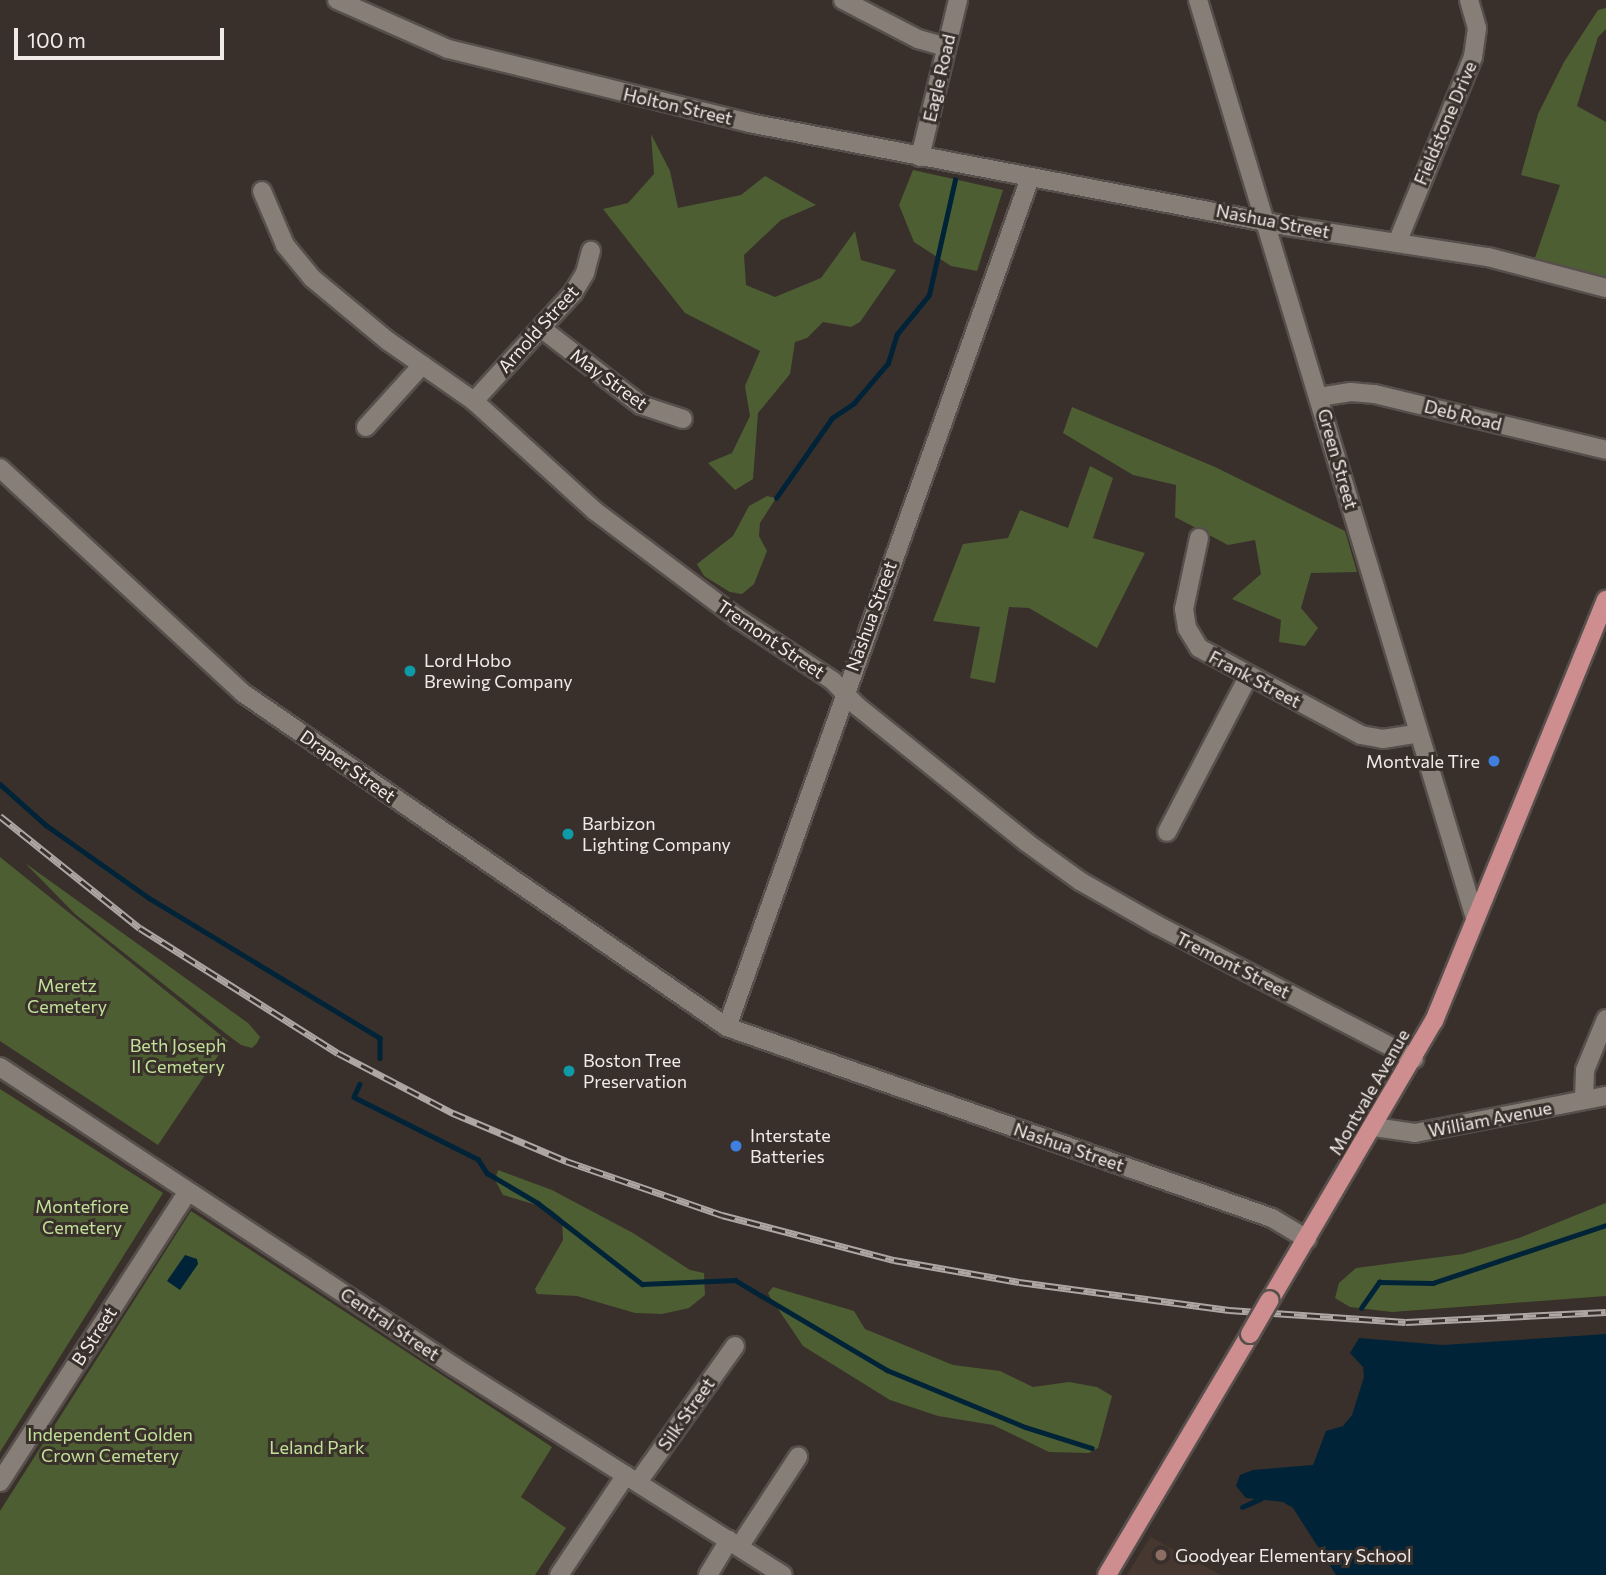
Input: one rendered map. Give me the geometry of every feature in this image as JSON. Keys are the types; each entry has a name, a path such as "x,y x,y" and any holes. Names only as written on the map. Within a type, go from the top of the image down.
{"main road":[{"name":"Montvale Avenue","path":"1107,1575 1414,1059 1441,1004 1475,918 1600,631 1606,600"}],"street":[{"name":"Holton Street","path":"337,0 428,42 504,66 920,157 1030,178"},
{"path":"843,0 918,39 946,47"},
{"name":"Eagle Road","path":"920,157 958,0"},
{"name":"Green Street","path":"1198,0 1268,222 1475,918"},
{"name":"Fieldstone Drive","path":"1397,243 1473,57 1477,28 1469,0"},
{"name":"Nashua Street","path":"1307,1239 1272,1218 727,1027 844,691 1030,178 1268,222 1489,257 1606,288"},
{"name":"Tremont Street","path":"262,191 285,245 304,271 422,365 474,401 615,527 844,691 1026,842 1091,888 1414,1059"},
{"name":"Arnold Street","path":"474,401 578,286 591,251"},
{"name":"May Street","path":"541,328 641,405 683,419"},
{"path":"366,426 422,365"},
{"name":"Deb Road","path":"1319,397 1351,392 1375,394 1606,450"},
{"name":"Draper Street","path":"0,468 243,693 727,1027"},
{"name":"Frank Street","path":"1199,538 1186,587 1187,628 1203,651 1248,677 1370,738 1419,733"},
{"path":"1167,832 1248,677"},
{"path":"1584,1099 1585,1070 1606,1019"},
{"name":"Central Street","path":"0,1067 783,1575"},
{"name":"William Avenue","path":"1374,1127 1415,1133 1606,1096"},
{"name":"B Street","path":"0,1482 188,1191"},
{"name":"Silk Street","path":"559,1575 735,1346"},
{"path":"708,1575 799,1457"}],"shaded area":[{"name":"Goodyear Elementary School","path":"1150,1537 1221,1575 1127,1575"}],"green space":[{"path":"1606,8 1606,29 1598,37 1577,106 1606,122 1606,277 1535,258 1560,185 1521,175 1538,114 1564,62 1598,10"},
{"path":"651,134 670,171 678,208 741,195 765,176 816,205 781,220 744,255 746,285 775,297 821,278 855,231 861,260 896,270 860,322 851,327 823,322 807,338 795,342 790,374 758,413 753,479 735,490 708,463 732,453 750,416 745,386 760,351 685,313 603,209 628,203 654,174"},
{"path":"913,170 1003,190 977,271 951,266 914,242 899,205"},
{"path":"1072,407 1215,467 1345,531 1357,572 1311,573 1301,608 1318,628 1305,646 1279,642 1281,620 1232,599 1261,574 1255,540 1228,545 1175,517 1176,485 1133,475 1063,433"},
{"path":"1090,466 1113,478 1093,538 1145,553 1097,648 1029,608 1009,607 995,683 970,678 980,627 933,621 963,544 1008,538 1020,510 1068,528"},
{"path":"767,496 776,498 760,523 759,536 767,551 754,584 742,594 730,592 704,576 697,564 733,536 749,506"},
{"path":"0,857 228,1041 158,1145 0,1041"},
{"path":"25,863 248,1023 260,1037 257,1043 252,1048 241,1045 225,1033 75,914"},
{"name":"Montefiore Cemetery","path":"0,1089 163,1193 0,1452"},
{"path":"498,1170 552,1190 633,1233 690,1270 704,1273 705,1295 689,1308 662,1314 635,1313 577,1296 537,1294 535,1289 563,1240 562,1219 550,1209 503,1195 495,1180"},
{"path":"1606,1203 1606,1296 1392,1312 1350,1307 1335,1298 1339,1283 1356,1268 1463,1254 1519,1238"},
{"name":"Leland Park","path":"191,1211 552,1447 521,1497 566,1528 535,1575 0,1575 0,1511"},
{"path":"773,1287 854,1311 865,1329 953,1365 1000,1371 1033,1387 1069,1382 1097,1387 1112,1396 1098,1448 1089,1453 1049,1452 993,1425 938,1416 890,1400 803,1346 770,1297 768,1293"}],"water":[{"path":"185,1255 197,1259 198,1264 180,1290 167,1281"},
{"path":"1606,1334 1606,1575 1336,1575 1293,1508 1283,1502 1246,1498 1236,1486 1240,1475 1253,1470 1313,1465 1326,1431 1343,1426 1352,1415 1364,1377 1363,1367 1350,1353 1359,1338 1443,1345"}],"waterway":[{"path":"776,498 832,418 854,403 888,363 897,334 929,295 955,180"},
{"path":"0,784 46,825 149,898 380,1038 380,1058"},
{"path":"360,1084 354,1097 478,1159 487,1173 538,1203 642,1284 735,1280 887,1370 1025,1427 1092,1448"},
{"path":"1361,1308 1379,1282 1433,1283 1606,1225"},
{"path":"1242,1507 1260,1499"}],"railway":[{"path":"0,816 140,928 338,1053 453,1113 566,1161 722,1215 894,1260 1019,1282 1229,1310 1406,1322 1606,1312"}],"place":[{"name":"Lord Hobo Brewing Company","path":"410,671"},
{"name":"Montvale Tire","path":"1494,761"},
{"name":"Barbizon Lighting Company","path":"568,834"},
{"name":"Boston Tree Preservation","path":"569,1071"},
{"name":"Interstate Batteries","path":"736,1146"},
{"name":"Goodyear Elementary School","path":"1161,1555"}],"park label":[{"name":"Meretz Cemetery","path":"67,996"},
{"name":"Beth Joseph II Cemetery","path":"178,1056"},
{"name":"Independent Golden Crown Cemetery","path":"110,1445"}]}
